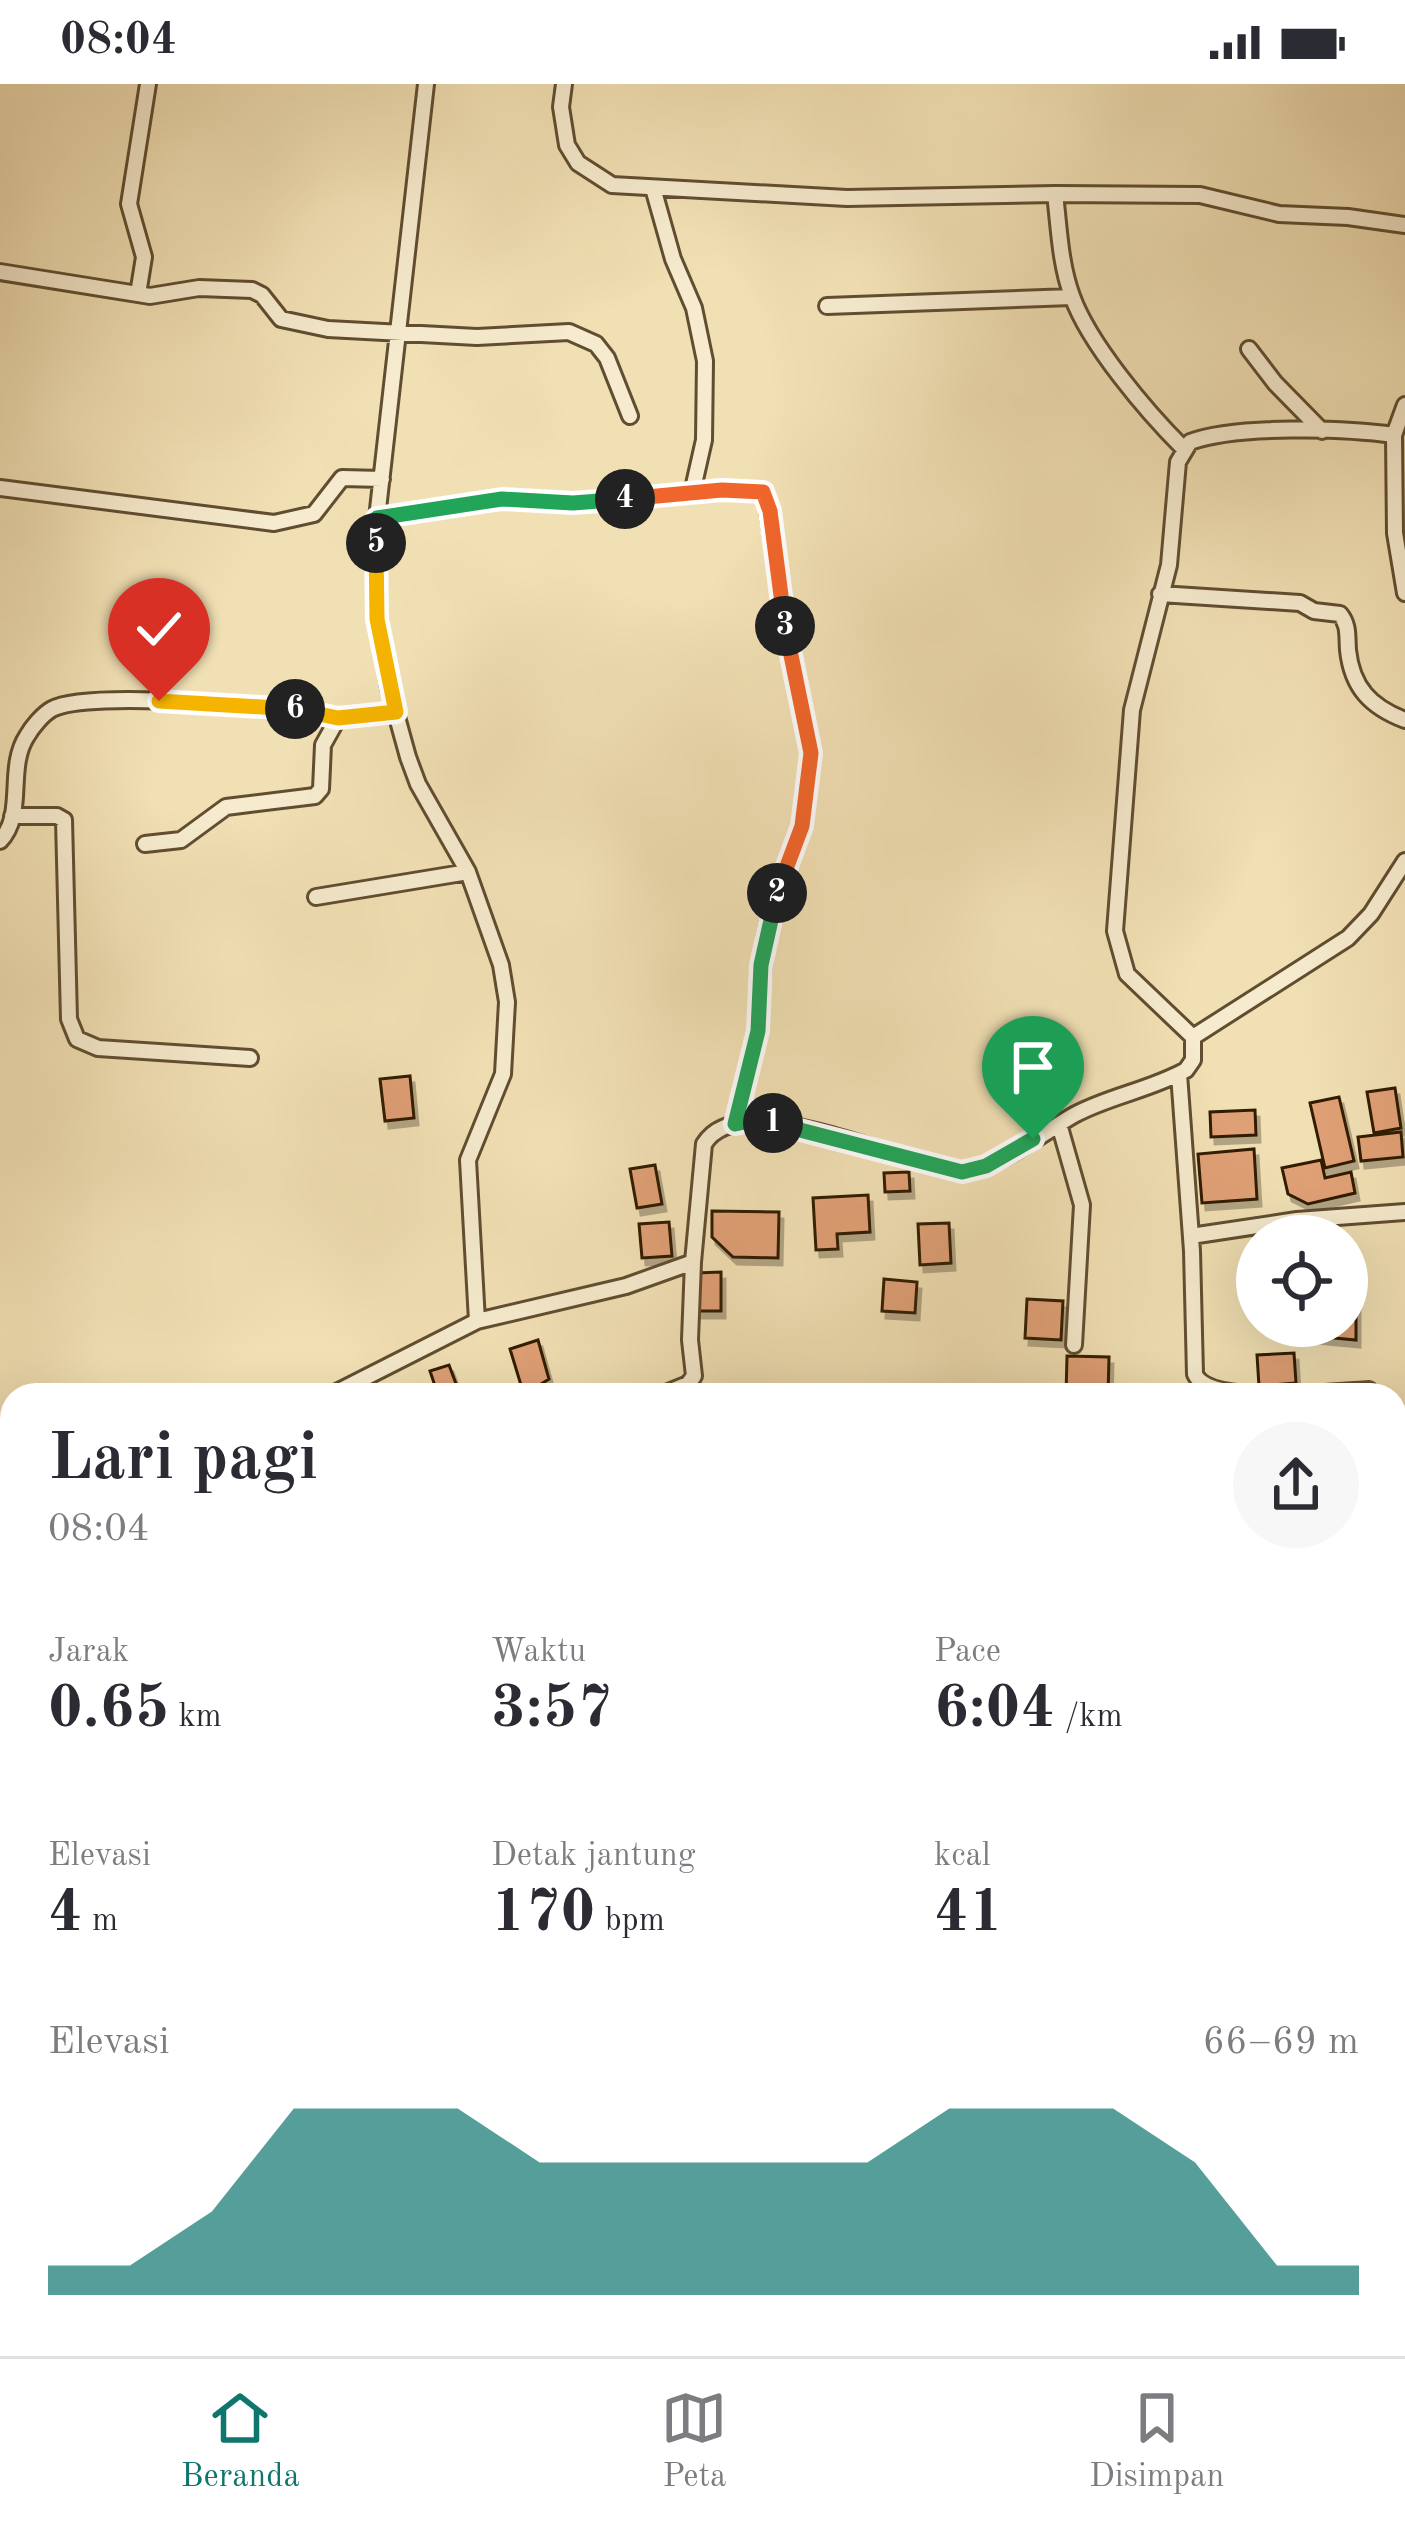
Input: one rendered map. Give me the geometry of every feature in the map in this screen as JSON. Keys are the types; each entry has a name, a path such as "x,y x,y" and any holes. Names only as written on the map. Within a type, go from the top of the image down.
{"street":[{"path":"138,294 144,257 129,205 148,84"},
{"path":"426,84 377,518 377,619 396,712 418,784 468,872 501,965 507,1002 502,1074 468,1160 477,1321"},
{"path":"564,84 567,145 578,163 612,185 847,198 1200,195 1280,214 1405,225"},
{"path":"653,188 673,259 694,308 705,361 704,440 692,493"},
{"path":"1055,194 1072,297 1081,317 1140,402 1183,448"},
{"path":"0,272 160,296 199,288 252,290 281,319 298,325 399,334 520,337 569,332 582,336 607,358 630,416"},
{"path":"826,306 1072,297"},
{"path":"1249,349 1322,431"},
{"path":"1405,404 1394,435 1395,533 1405,593"},
{"path":"689,1383 694,1376 690,1340 693,1262 704,1144 712,1132 754,1120 774,1123 962,1172 986,1166 1102,1102 1180,1074 1193,1060 1193,1037 1126,974 1115,931 1132,710 1169,565 1178,462 1190,442 1219,434 1394,435"},
{"path":"0,488 274,523 314,514 342,478 382,479"},
{"path":"377,518 502,499 573,503 755,490 766,497 811,753 802,826 772,906 765,939 758,1031 735,1124"},
{"path":"1160,594 1305,603 1314,611 1340,614 1348,626 1349,656 1364,696 1384,712 1405,720"},
{"path":"0,841 11,826 18,754 33,728 54,708 84,702 159,701 288,708 338,718 396,712"},
{"path":"145,844 181,840 226,807 315,796 322,789 322,745 338,718"},
{"path":"12,816 64,820 69,1019 77,1039 98,1048 250,1058"},
{"path":"1193,1037 1348,938 1371,914 1405,861"},
{"path":"316,897 468,872"},
{"path":"1180,1074 1198,1383"},
{"path":"1059,1124 1082,1205 1084,1230 1074,1345"},
{"path":"1191,1236 1297,1220 1405,1212"},
{"path":"355,1383 477,1321 626,1286 693,1262"}],"building":[{"path":"410,1076 414,1118 385,1121 380,1079"},
{"path":"1395,1088 1401,1128 1374,1133 1367,1092"},
{"path":"1339,1097 1354,1161 1325,1168 1310,1103"},
{"path":"1255,1110 1256,1135 1211,1137 1210,1112"},
{"path":"1401,1132 1403,1157 1361,1161 1358,1137"},
{"path":"1254,1149 1257,1199 1202,1203 1198,1154"},
{"path":"1321,1160 1325,1178 1351,1172 1355,1193 1308,1204 1288,1194 1282,1168"},
{"path":"655,1165 662,1204 637,1208 630,1169"},
{"path":"909,1172 910,1191 885,1192 884,1173"},
{"path":"868,1195 870,1232 837,1234 838,1249 816,1250 813,1198"},
{"path":"712,1211 779,1212 778,1258 733,1257 712,1237"},
{"path":"669,1222 672,1256 642,1258 639,1224"},
{"path":"949,1223 951,1263 920,1265 918,1224"},
{"path":"721,1272 721,1311 696,1311 696,1273"},
{"path":"884,1279 917,1282 915,1313 882,1311"},
{"path":"1027,1299 1063,1301 1061,1340 1025,1338"},
{"path":"538,1340 549,1379 520,1383 510,1349"},
{"path":"1294,1353 1296,1383 1259,1383 1257,1355"},
{"path":"1067,1356 1109,1357 1108,1383 1066,1383"},
{"path":"449,1365 456,1383 434,1383 430,1371"}],"route":[{"path":"159,701 288,708 338,718 396,712 377,619 377,518 502,499 573,503 722,490 763,492 811,753 802,826 772,906 765,939 758,1031 735,1124 774,1123 962,1172 986,1166 1033,1139"}]}
